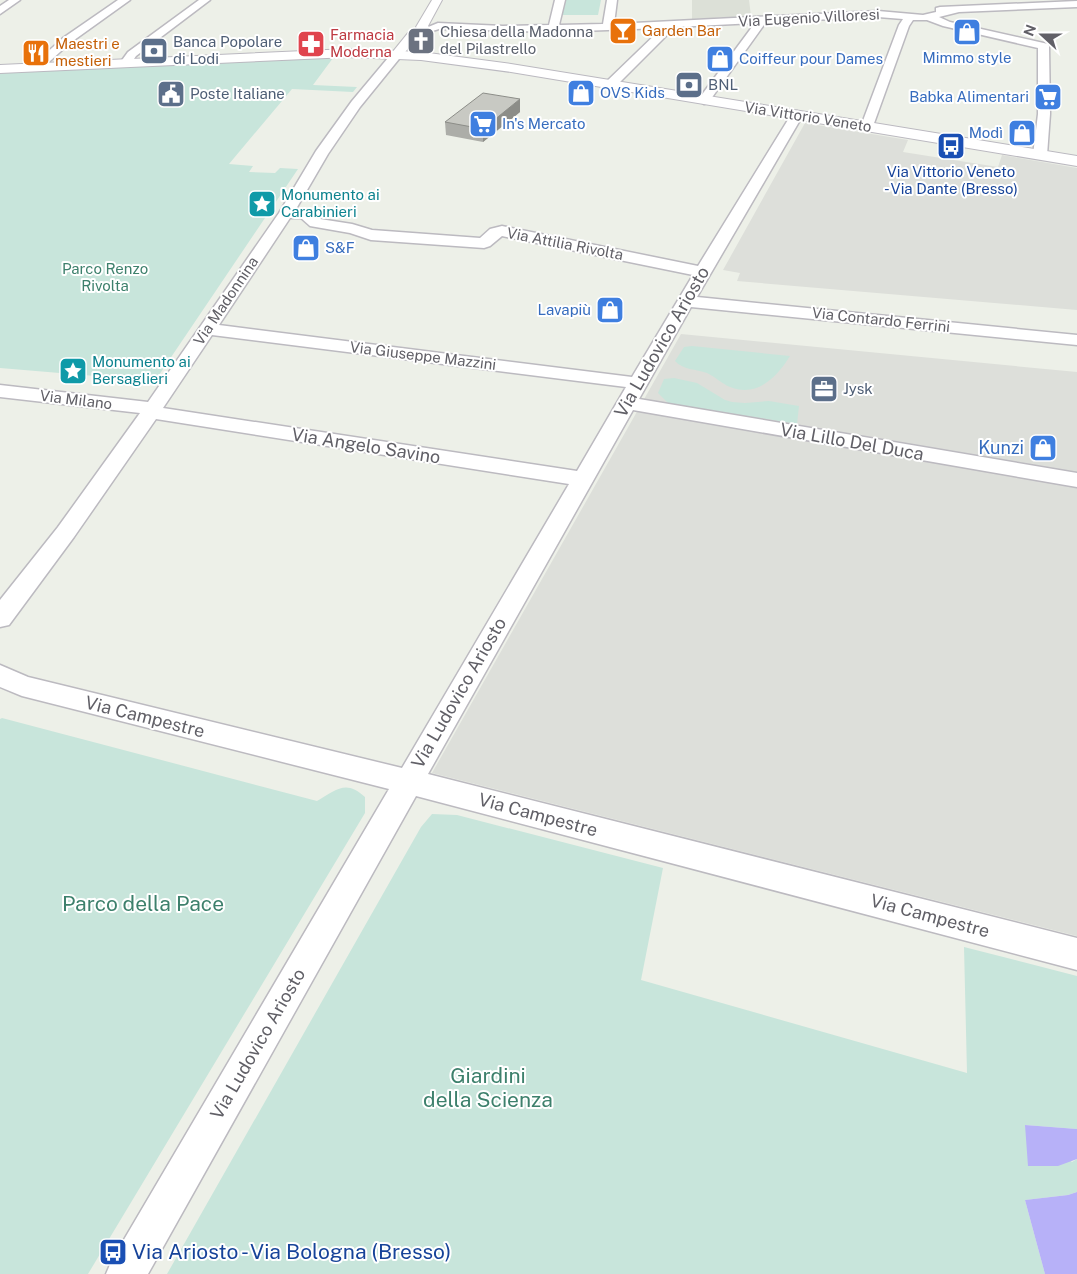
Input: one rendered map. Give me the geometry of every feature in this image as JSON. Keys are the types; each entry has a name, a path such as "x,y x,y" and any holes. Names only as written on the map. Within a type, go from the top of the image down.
{"main road":[{"path":"421,56 433,42 435,34 422,26 437,0"},
{"path":"397,54 412,36 426,30"},
{"name":"Via Vittorio Veneto","path":"0,69 322,53 421,56 868,126 1077,161"}],"street":[{"path":"0,11 15,0"},
{"path":"36,68 59,46 71,40 125,0"},
{"path":"126,63 132,54 205,0"},
{"path":"553,29 560,0"},
{"path":"608,27 612,0"},
{"path":"1019,0 1031,6 1039,20"},
{"path":"931,14 956,10 1077,4"},
{"name":"Via Eugenio Villoresi","path":"426,30 447,33 503,29 608,27 878,14 906,16 931,14"},
{"path":"931,14 948,24 1044,46"},
{"path":"868,126 904,25 908,20 906,16"},
{"path":"704,100 763,20"},
{"path":"610,85 672,24"},
{"path":"1040,155 1044,114 1044,46 1046,34"},
{"name":"Via Madonnina","path":"2,612 66,532 286,213 351,111 397,54"},
{"name":"Via Ludovico Ariosto","path":"126,1274 702,272 797,115"},
{"name":"Via Attilia Rivolta","path":"286,213 305,214 315,224 352,229 371,235 484,243 495,232 502,231 702,272"},
{"name":"Via Contardo Ferrini","path":"686,301 1077,340"},
{"name":"Via Giuseppe Mazzini","path":"207,329 638,383"},
{"name":"Via Milano","path":"0,391 151,411"},
{"name":"Via Lillo Del Duca","path":"626,404 1077,480"},
{"name":"Via Angelo Savino","path":"151,411 583,479"},
{"name":"Via Campestre","path":"0,675 22,686 408,782 1077,954"}],"shaded area":[{"path":"692,0 749,0 751,16 692,19"},
{"path":"805,123 908,140 903,152 998,167 1002,155 1077,168 1077,310 737,281 740,273 723,270"},
{"path":"681,334 1077,372 1077,936 432,773"},
{"path":"1025,1125 1077,1129 1077,1159 1058,1166 1028,1166"},
{"path":"1077,1192 1077,1274 1045,1274 1025,1200 1068,1195"}],"green space":[{"path":"566,0 601,0 598,15 562,15"},
{"name":"Parco Renzo Rivolta","path":"333,58 313,85 357,87 353,92 292,89 229,164 253,166 249,172 275,173 280,168 298,169 155,381 0,368 0,72"},
{"path":"692,346 790,356 779,371 765,384 749,390 740,390 727,386 707,373 678,364 675,361 684,347"},
{"path":"674,378 697,383 725,400 732,402 769,401 799,406 797,424 668,403 658,393 664,379"},
{"name":"Parco della Pace","path":"0,719 317,801 336,790 346,787 352,788 365,797 365,813 88,1274 0,1274"},
{"name":"Giardini della Scienza","path":"432,814 457,815 663,868 641,980 967,1073 964,947 1077,976 1077,1129 1025,1125 1072,1162 1077,1159 1077,1192 1068,1195 1025,1200 1045,1274 167,1274 421,827"}],"building":[{"path":"483,93 520,99 483,129 445,122"}],"place":[{"name":"Garden Bar","path":"623,31"},
{"name":"Mimmo style","path":"967,32"},
{"name":"Chiesa della Madonna del Pilastrello","path":"421,41"},
{"name":"Farmacia Moderna","path":"311,44"},
{"name":"Banca Popolare di Lodi","path":"154,51"},
{"name":"Maestri e mestieri","path":"36,53"},
{"name":"Coiffeur pour Dames","path":"720,59"},
{"name":"BNL","path":"689,85"},
{"name":"OVS Kids","path":"581,93"},
{"name":"Poste Italiane","path":"171,94"},
{"name":"Babka Alimentari","path":"1048,97"},
{"name":"In's Mercato","path":"483,124"},
{"name":"Modì","path":"1022,133"},
{"name":"Via Vittorio Veneto - Via Dante (Bresso)","path":"951,146"},
{"name":"Monumento ai Carabinieri","path":"262,204"},
{"name":"S&F","path":"306,248"},
{"name":"Lavapiù","path":"610,310"},
{"name":"Monumento ai Bersaglieri","path":"73,371"},
{"name":"Jysk","path":"824,389"},
{"name":"Kunzi","path":"1043,448"},
{"name":"Via Ariosto - Via Bologna (Bresso)","path":"113,1252"}]}
